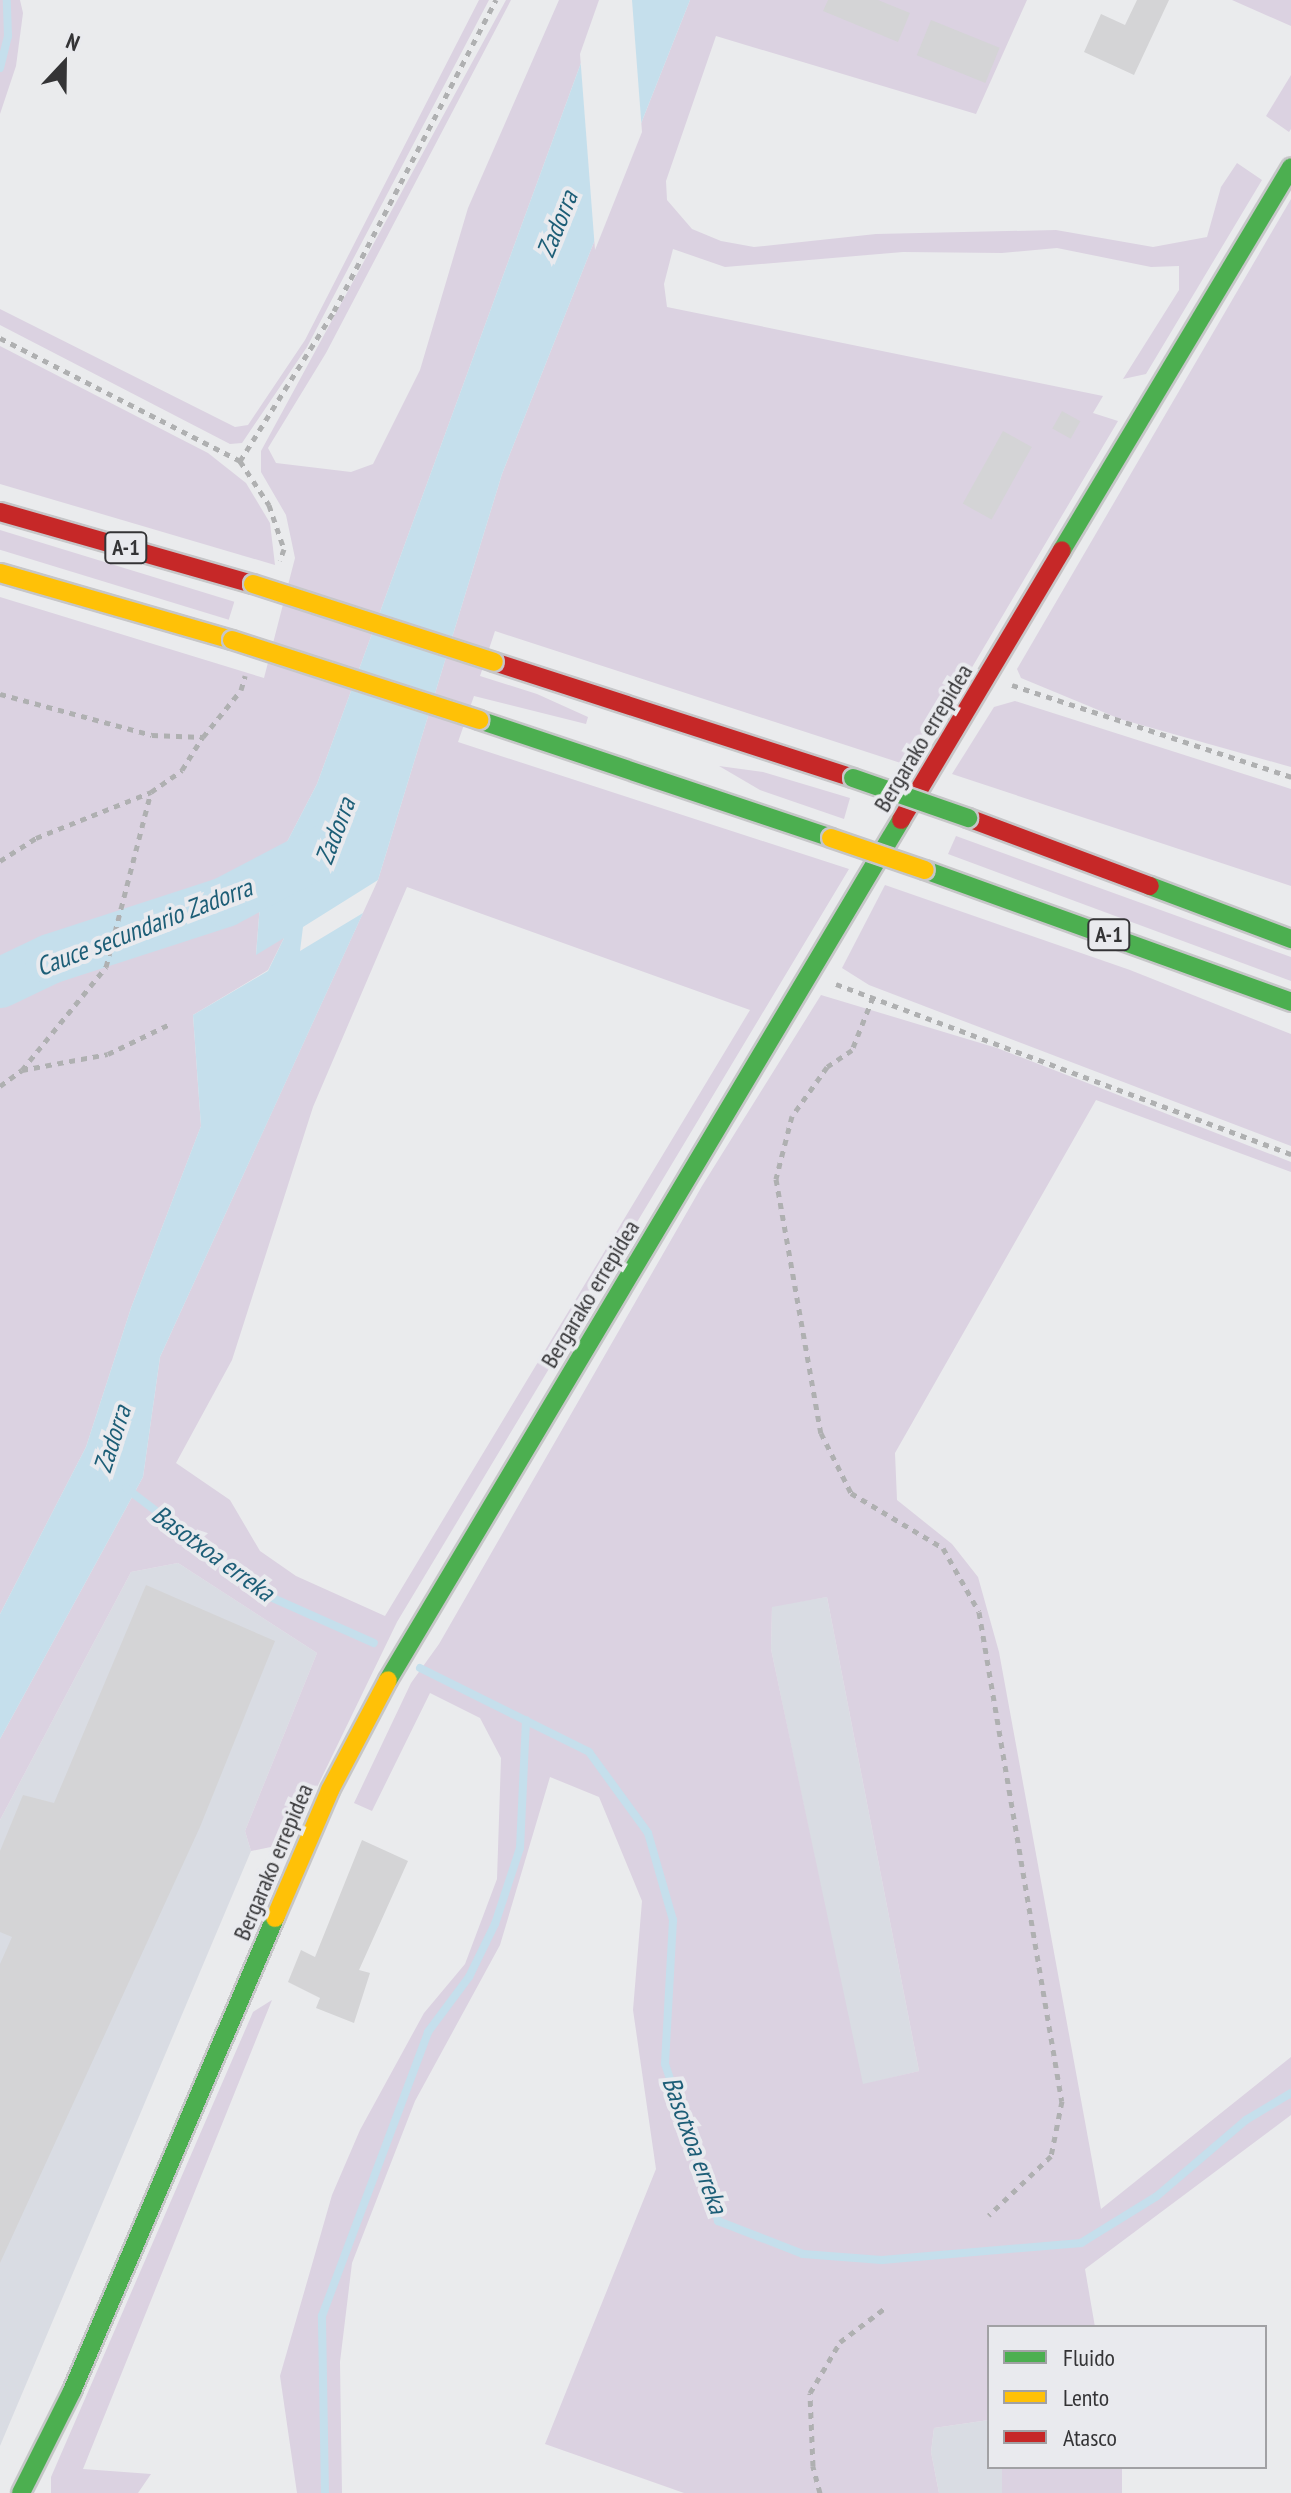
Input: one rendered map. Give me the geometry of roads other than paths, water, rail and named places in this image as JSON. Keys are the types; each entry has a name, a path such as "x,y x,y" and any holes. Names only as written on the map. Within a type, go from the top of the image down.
{"main road":[{"name":"Bergarako errepidea","path":"21,2493 72,2391 330,1790 370,1711 1291,167"},
{"name":"A-1","path":"0,512 253,584 853,778 1291,939"},
{"name":"A-1","path":"0,573 232,640 479,720 925,870 1291,1002"},
{"path":"968,818 1169,872"}],"water":[{"name":"Zadorra","path":"604,0 690,0 502,474 378,880 303,927 300,951 363,913 160,1357 143,1477 0,1739 0,1614 86,1447 131,1308 201,1126 193,1015 268,971 284,938 256,955 261,892 317,784"}],"waterway":[{"path":"0,68 8,36 7,0"},
{"name":"Cauce secundario Zadorra","path":"0,983 50,959 225,902 324,850"},
{"name":"Basotxoa erreka","path":"126,1488 266,1595 374,1643"},
{"name":"Basotxoa erreka","path":"420,1668 589,1752 648,1833 673,1920 665,2064 718,2221 803,2254 882,2260 1081,2243 1157,2196 1246,2120 1291,2093"},
{"path":"325,2493 322,2316 428,2032 469,1977 495,1924 520,1848 526,1720"}]}
